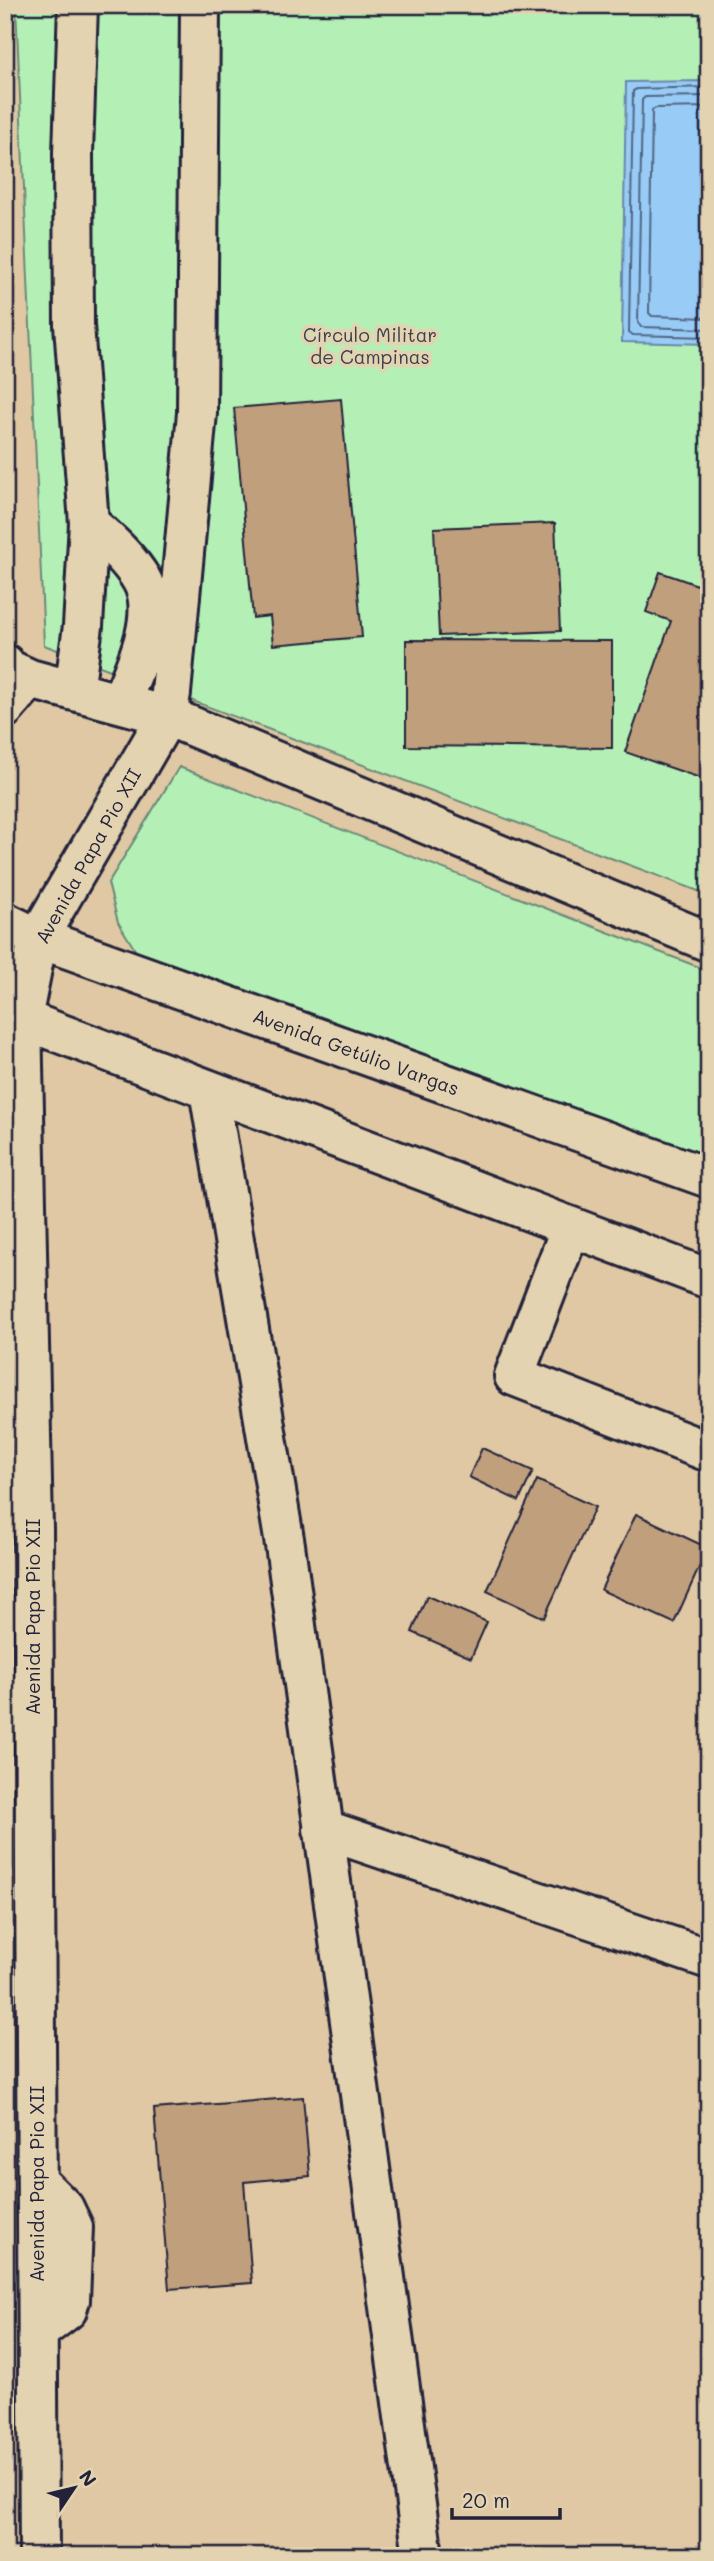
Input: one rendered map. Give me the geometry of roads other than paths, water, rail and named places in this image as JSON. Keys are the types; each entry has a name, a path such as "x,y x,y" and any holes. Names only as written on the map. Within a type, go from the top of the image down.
{"street":[{"path":"74,691 83,626 89,523 74,325 73,153 78,5"},
{"path":"167,716 197,413 200,5"},
{"path":"89,523 129,562 143,581 150,602 142,646 120,703"},
{"path":"5,708 18,672 74,691 167,716 709,942"},
{"name":"Avenida Papa Pio XII","path":"39,2556 37,2181 21,2059 21,930 167,716"},
{"name":"Avenida Getúlio Vargas","path":"21,930 709,1178"},
{"path":"22,1019 709,1279"},
{"path":"209,1090 285,1545 423,2556"},
{"path":"571,1227 514,1376 709,1452"},
{"path":"323,1829 709,1959"}],"water":[{"path":"709,81 709,344 622,342 626,82"}],"park label":[{"name":"Círculo Militar de Campinas","path":"370,346"}]}
